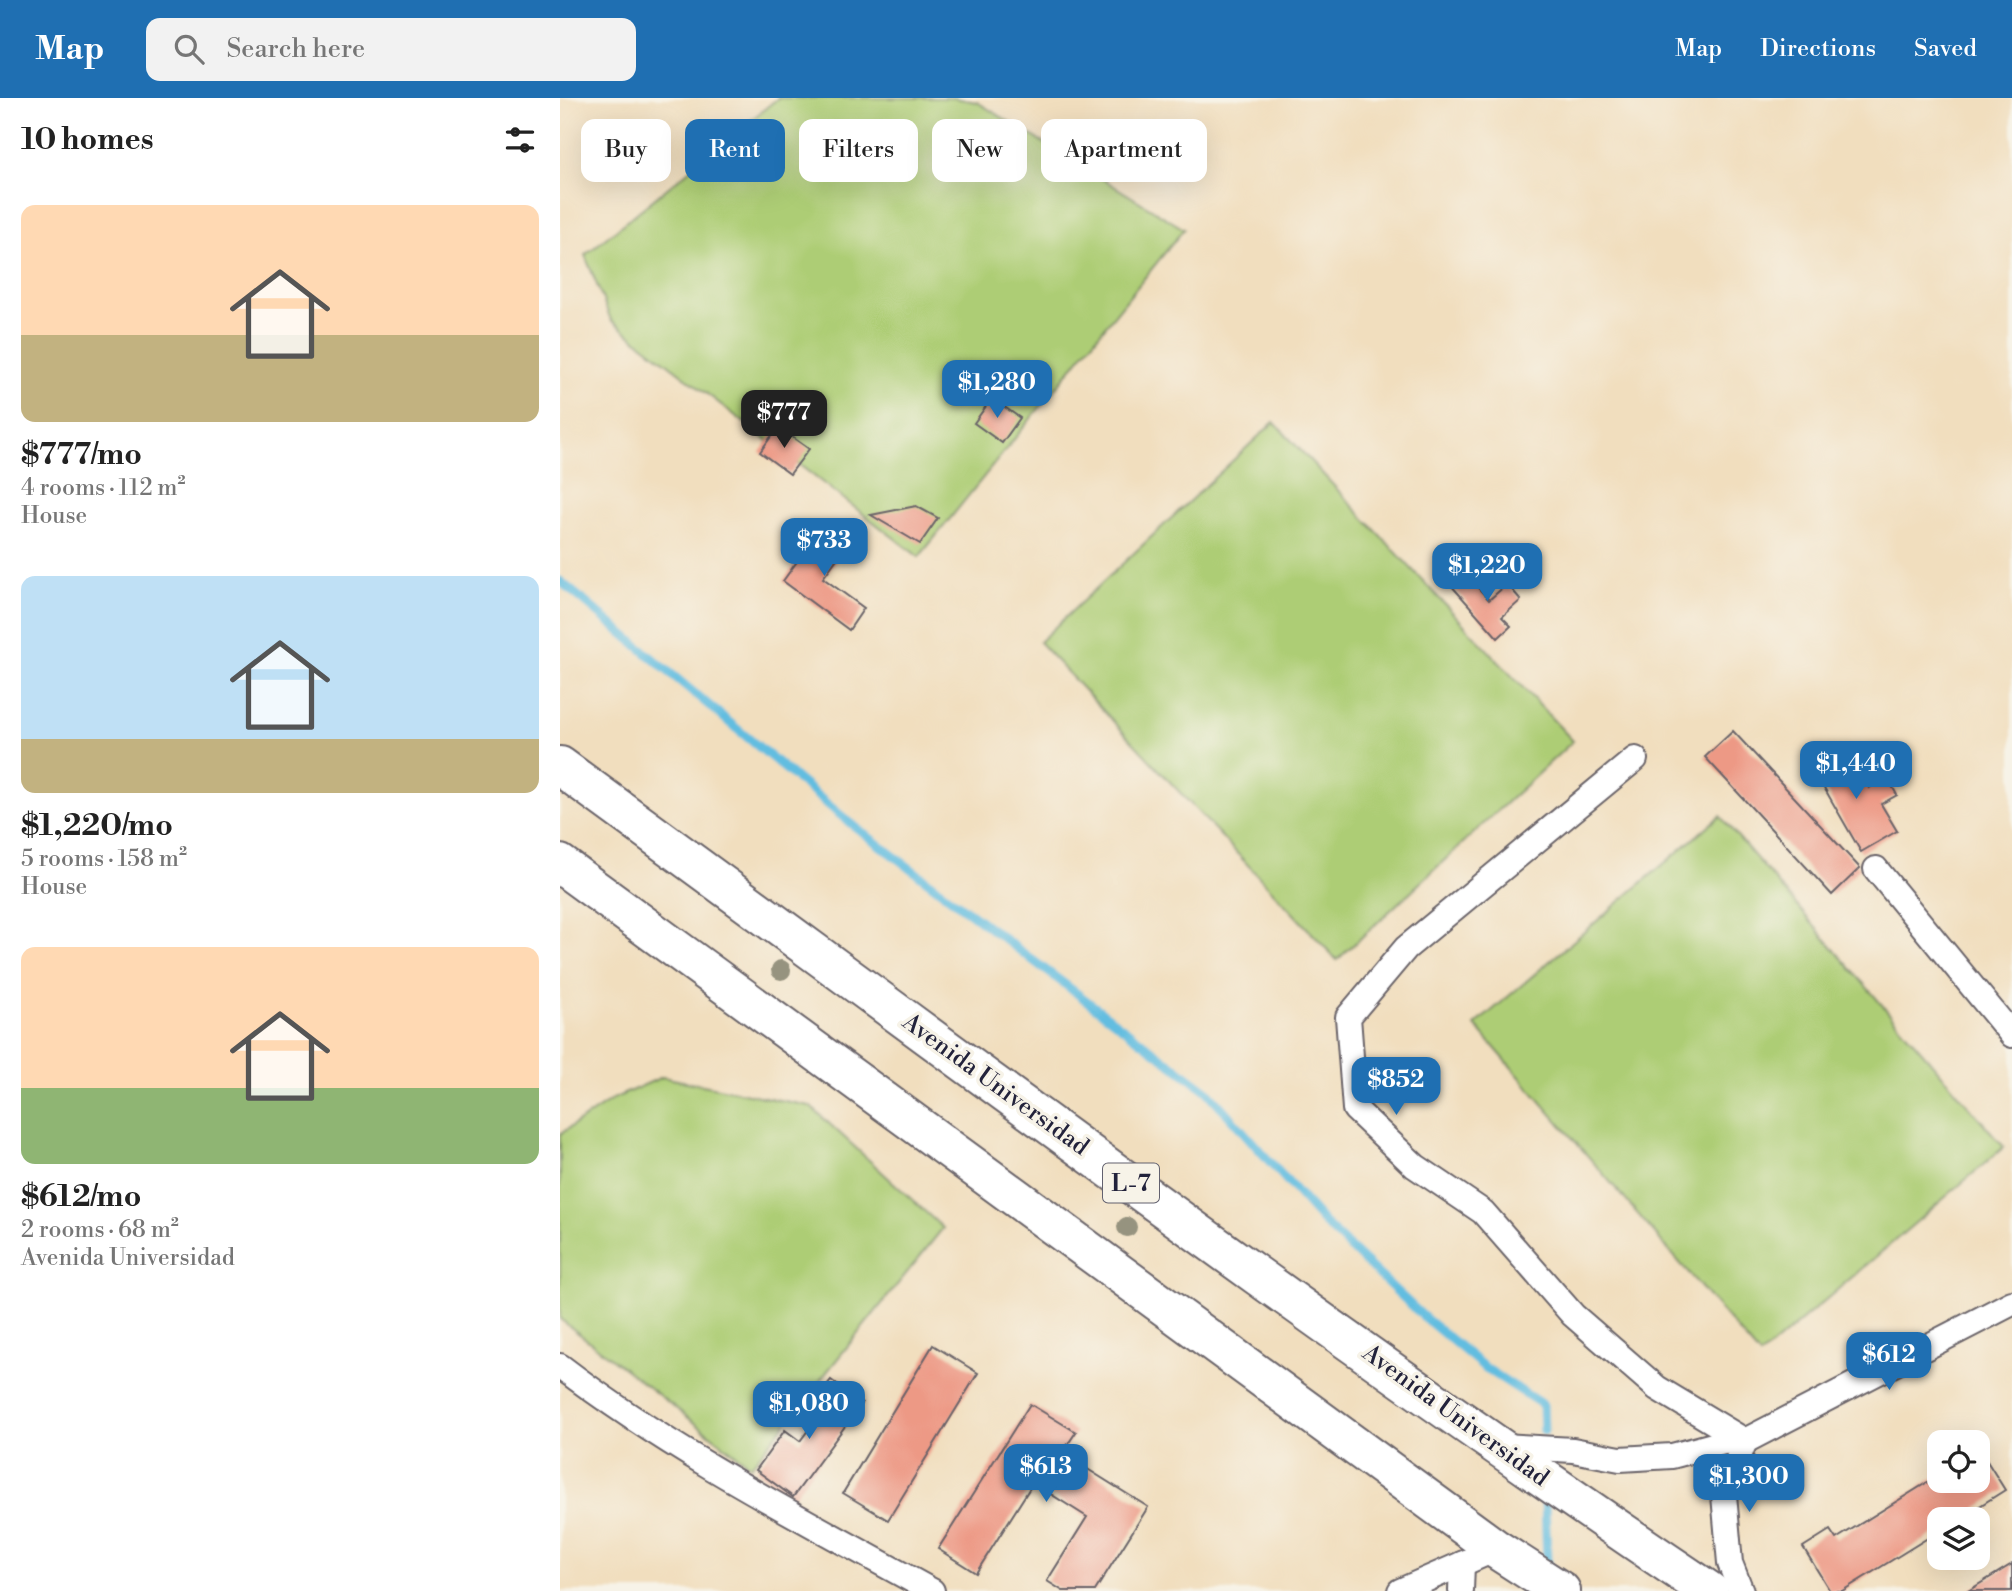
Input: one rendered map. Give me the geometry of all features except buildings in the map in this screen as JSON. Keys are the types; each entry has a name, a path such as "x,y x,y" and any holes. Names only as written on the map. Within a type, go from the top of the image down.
{"main road":[{"name":"Avenida Universidad","path":"560,766 1498,1445 1709,1591"},
{"path":"560,864 1545,1587"}],"street":[{"path":"1635,759 1406,948 1348,1017 1355,1109 1415,1166 1483,1212 1573,1315 1657,1388 1745,1441"},
{"path":"1876,869 2012,1035"},
{"path":"1498,1445 1573,1450 1620,1459 1672,1456 1724,1442 1745,1441 2012,1303"},
{"path":"560,1366 608,1402 746,1487 932,1591"},
{"path":"1741,1591 1730,1563 1724,1495 1745,1441"},
{"path":"1401,1591 1496,1549"},
{"path":"1461,1591 1462,1564"}],"green space":[{"path":"778,98 954,98 977,102 1005,119 932,119 932,182 1027,182 1027,133 1041,141 1041,182 1107,182 1184,229 919,557 611,320 585,255 685,174 685,182 785,182 785,119 752,119"},
{"path":"1274,422 1573,741 1337,960 1039,642"},
{"path":"1720,816 2004,1147 1760,1356 1475,1025"},
{"path":"662,1077 810,1106 943,1228 751,1466 560,1319 560,1134 615,1098"}],"waterway":[{"path":"560,581 850,823 1207,1091 1328,1227 1425,1318 1484,1367 1543,1405 1544,1431"},
{"path":"1545,1499 1547,1562"}]}
